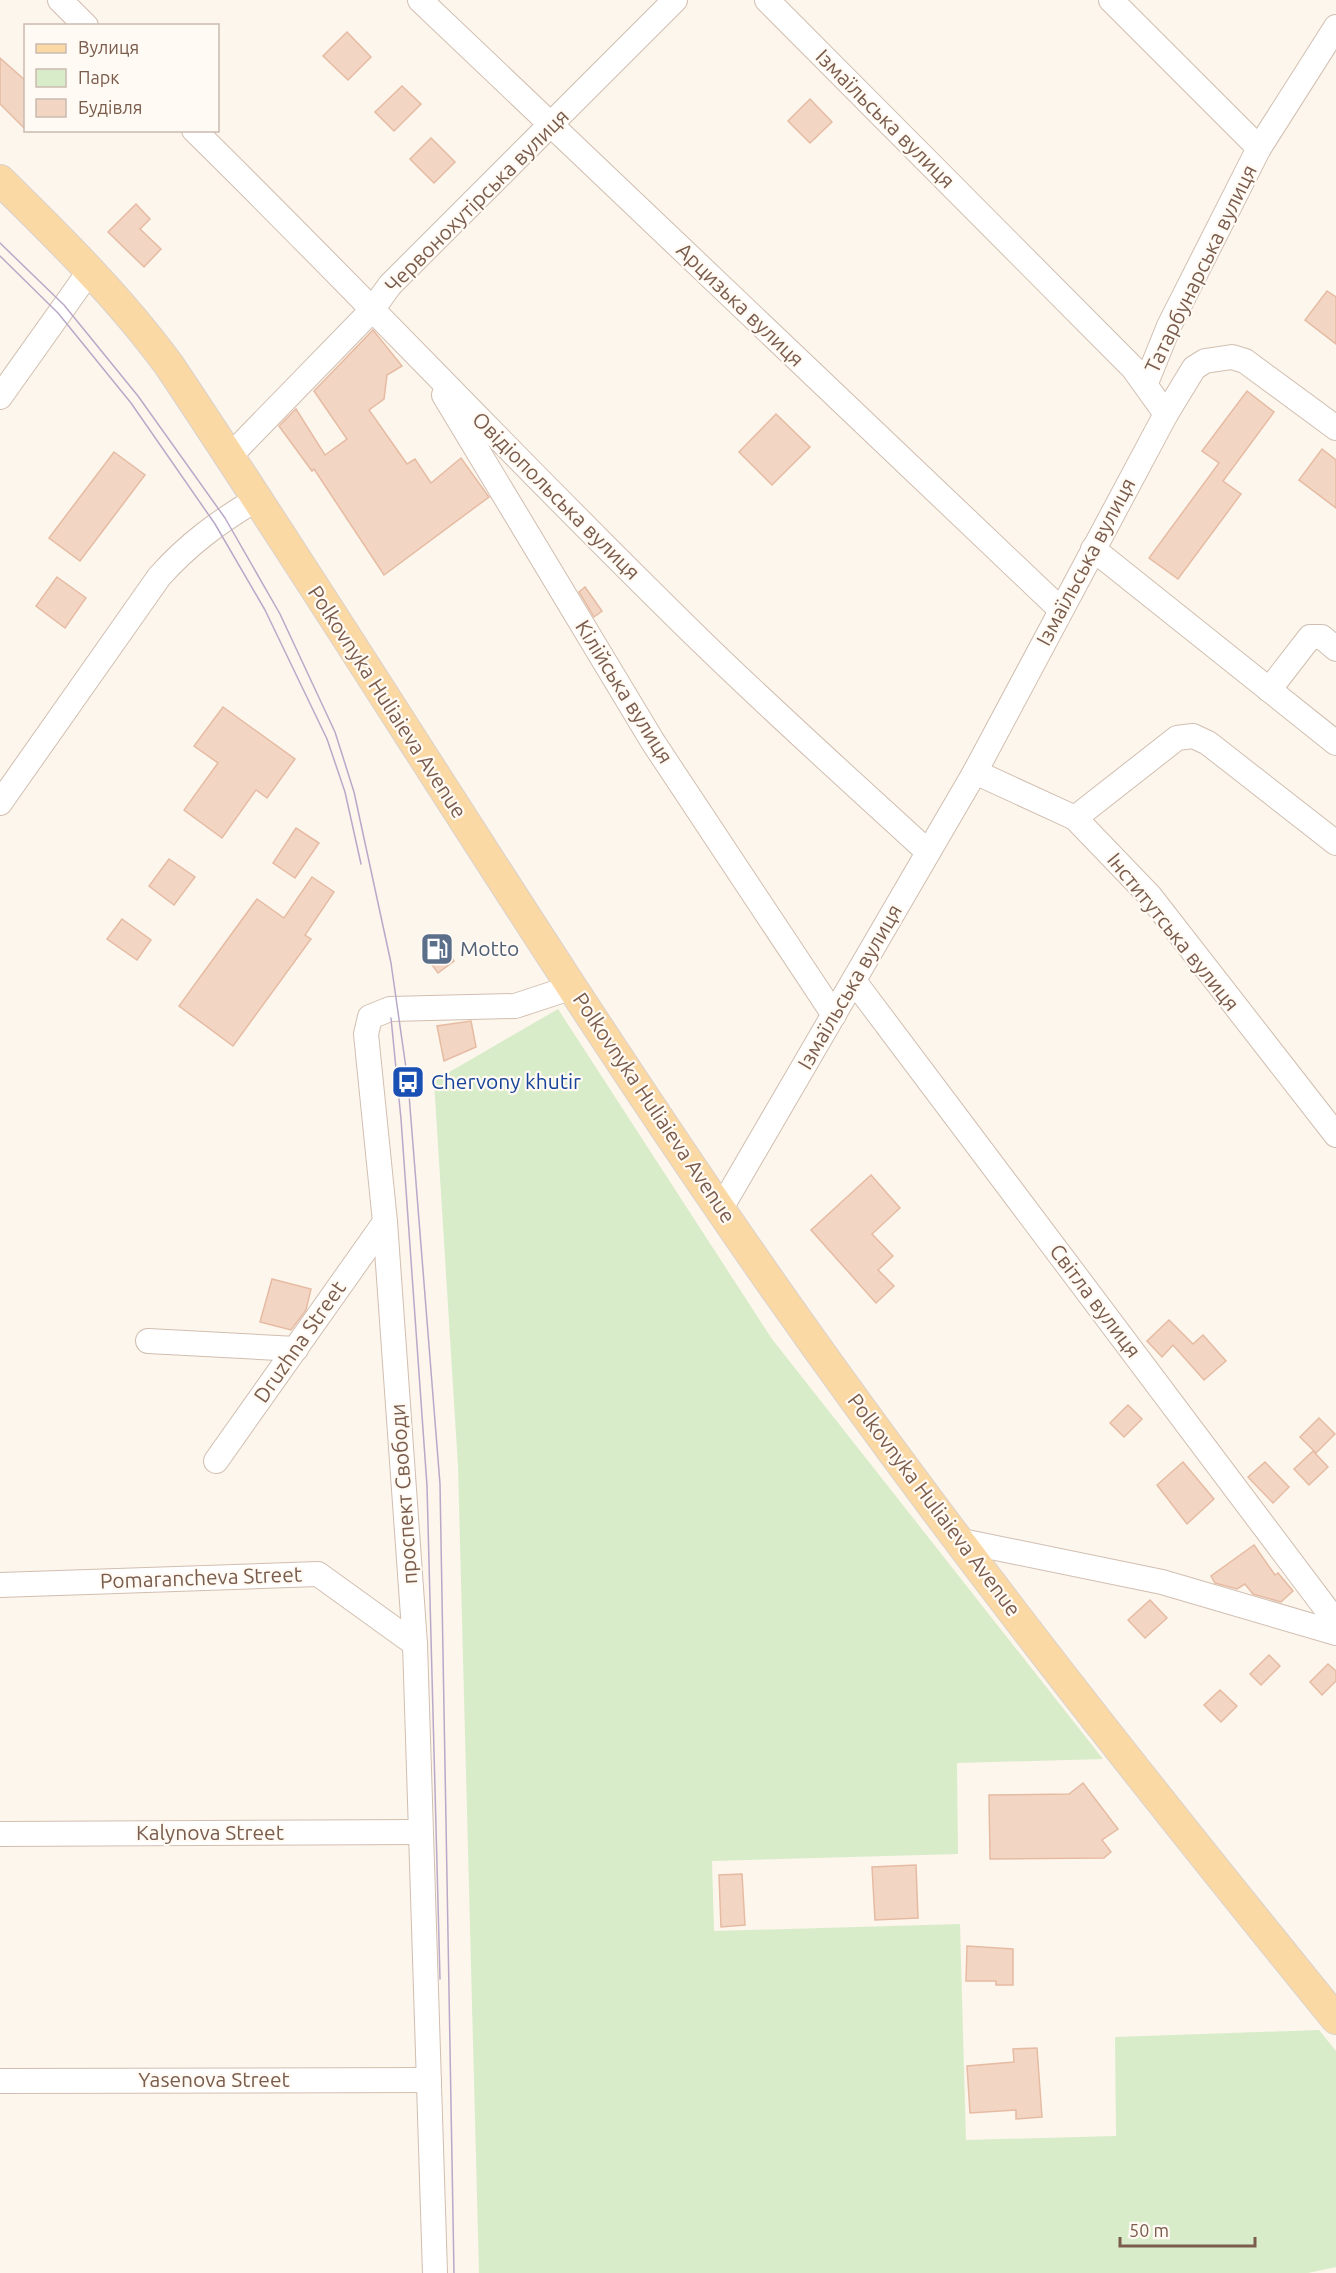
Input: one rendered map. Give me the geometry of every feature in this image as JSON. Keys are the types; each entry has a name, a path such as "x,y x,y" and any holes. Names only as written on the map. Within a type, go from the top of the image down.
{"main road":[{"name":"Polkovnyka Huliaieva Avenue","path":"0,180 91,269 135,318 230,456 720,1210 957,1540 1336,2019"}],"street":[{"path":"60,0 84,24"},
{"name":"Арцизька вулиця","path":"420,0 1061,609"},
{"name":"Червонохутірська вулиця","path":"230,456 372,310 390,285 552,126 675,0"},
{"name":"Ізмаїльська вулиця","path":"720,1210 975,772 1166,414 1146,383 767,0"},
{"name":"Татарбунарська вулиця","path":"1111,0 1259,148 1169,326 1146,383"},
{"path":"1259,148 1336,27"},
{"name":"Овідіопольська вулиця","path":"196,132 312,246 372,310 705,645 928,852"},
{"path":"0,397 91,269"},
{"path":"1166,414 1194,368 1205,361 1232,357 1245,362 1336,428"},
{"name":"Кілійська вулиця","path":"424,362 653,742 834,1015"},
{"path":"0,802 159,577 181,553 215,524 257,499"},
{"path":"1093,549 1336,743"},
{"path":"1269,690 1310,637 1315,635 1322,637 1336,649"},
{"path":"1075,818 1177,738 1193,736 1208,743 1336,843"},
{"name":"Інститутська вулиця","path":"975,772 1075,818 1150,896 1336,1135"},
{"name":"Світла вулиця","path":"854,981 1336,1622"},
{"name":"проспект Свободи","path":"435,2273 419,1832 415,1644 385,1222 366,1034 370,1017 390,1010 515,1006 573,987"},
{"name":"Druzhna Street","path":"216,1461 385,1222"},
{"path":"148,1341 296,1349"},
{"path":"957,1540 1162,1582 1336,1633"},
{"name":"Pomarancheva Street","path":"0,1585 318,1574 415,1644"},
{"name":"Kalynova Street","path":"0,1834 419,1832"},
{"name":"Yasenova Street","path":"0,2081 429,2080"}],"green space":[{"path":"558,1009 772,1339 1103,1759 957,1763 958,1854 712,1861 714,1931 960,1924 966,2140 1116,2136 1115,2037 1319,2030 1336,2051 1336,2267 1308,2273 479,2273 458,1466 434,1081"}],"building":[{"path":"347,32 371,57 348,80 323,56"},
{"path":"0,58 24,79 24,128 0,104"},
{"path":"402,86 421,104 394,131 375,112"},
{"path":"810,99 832,122 810,143 788,121"},
{"path":"431,138 455,162 434,183 410,159"},
{"path":"136,204 150,219 140,229 161,249 144,267 108,232"},
{"path":"1327,291 1336,297 1336,344 1305,320"},
{"path":"373,330 402,366 387,375 384,399 369,410 407,464 415,459 431,483 461,458 489,497 384,575 314,469 312,471 279,426 296,409 325,455 347,439 314,391"},
{"path":"1247,391 1274,412 1223,481 1241,494 1178,579 1149,558 1219,463 1202,451"},
{"path":"776,414 810,447 772,485 739,452"},
{"path":"1322,449 1336,460 1336,508 1299,480"},
{"path":"114,452 145,475 80,561 49,538"},
{"path":"57,577 86,598 65,628 36,606"},
{"path":"585,587 602,611 594,617 579,592"},
{"path":"223,707 295,759 267,798 256,790 222,838 184,810 218,763 194,746"},
{"path":"296,828 319,843 295,878 273,863"},
{"path":"169,859 195,877 174,905 149,886"},
{"path":"312,877 334,892 305,935 311,939 233,1046 179,1006 257,899 284,918"},
{"path":"122,919 151,940 137,960 107,939"},
{"path":"444,946 454,961 438,973 427,958"},
{"path":"471,1021 476,1047 444,1061 437,1026"},
{"path":"871,1175 900,1208 872,1234 893,1256 878,1270 894,1286 876,1303 811,1230"},
{"path":"272,1279 311,1289 306,1310 291,1330 260,1322"},
{"path":"1169,1320 1193,1344 1203,1335 1226,1361 1204,1380 1173,1345 1162,1357 1147,1341"},
{"path":"1128,1405 1142,1419 1124,1437 1110,1423"},
{"path":"1319,1418 1335,1434 1316,1453 1300,1437"},
{"path":"1313,1451 1328,1467 1309,1485 1294,1469"},
{"path":"1183,1462 1214,1499 1187,1524 1157,1485"},
{"path":"1265,1462 1289,1487 1273,1503 1248,1477"},
{"path":"1254,1545 1275,1575 1278,1573 1293,1591 1281,1602 1253,1594 1245,1584 1237,1589 1215,1583 1211,1576"},
{"path":"1150,1600 1167,1618 1145,1638 1128,1620"},
{"path":"1269,1655 1280,1666 1261,1685 1250,1674"},
{"path":"1328,1664 1336,1671 1336,1681 1322,1695 1310,1682"},
{"path":"1220,1690 1237,1706 1221,1722 1204,1705"},
{"path":"1083,1783 1118,1829 1102,1840 1111,1852 1104,1858 990,1859 989,1795 1069,1794"},
{"path":"916,1865 918,1918 875,1920 872,1867"},
{"path":"742,1874 745,1925 721,1927 719,1875"},
{"path":"967,1946 1013,1949 1013,1985 996,1985 996,1981 966,1981"},
{"path":"1037,2048 1042,2117 1016,2119 1016,2110 970,2113 967,2066 1014,2062 1013,2049"}],"tram line":[{"path":"0,243 64,305 138,396 225,518 280,614 335,732 354,792 391,963 408,1082 440,1484 454,2273"},
{"path":"0,256 58,313 131,403 215,524 265,610 327,739 345,792 361,864"},
{"path":"391,1018 401,1119 427,1486 440,1979"}],"place":[{"name":"Motto","path":"437,949"},
{"name":"Chervony khutir","path":"408,1082"}]}
